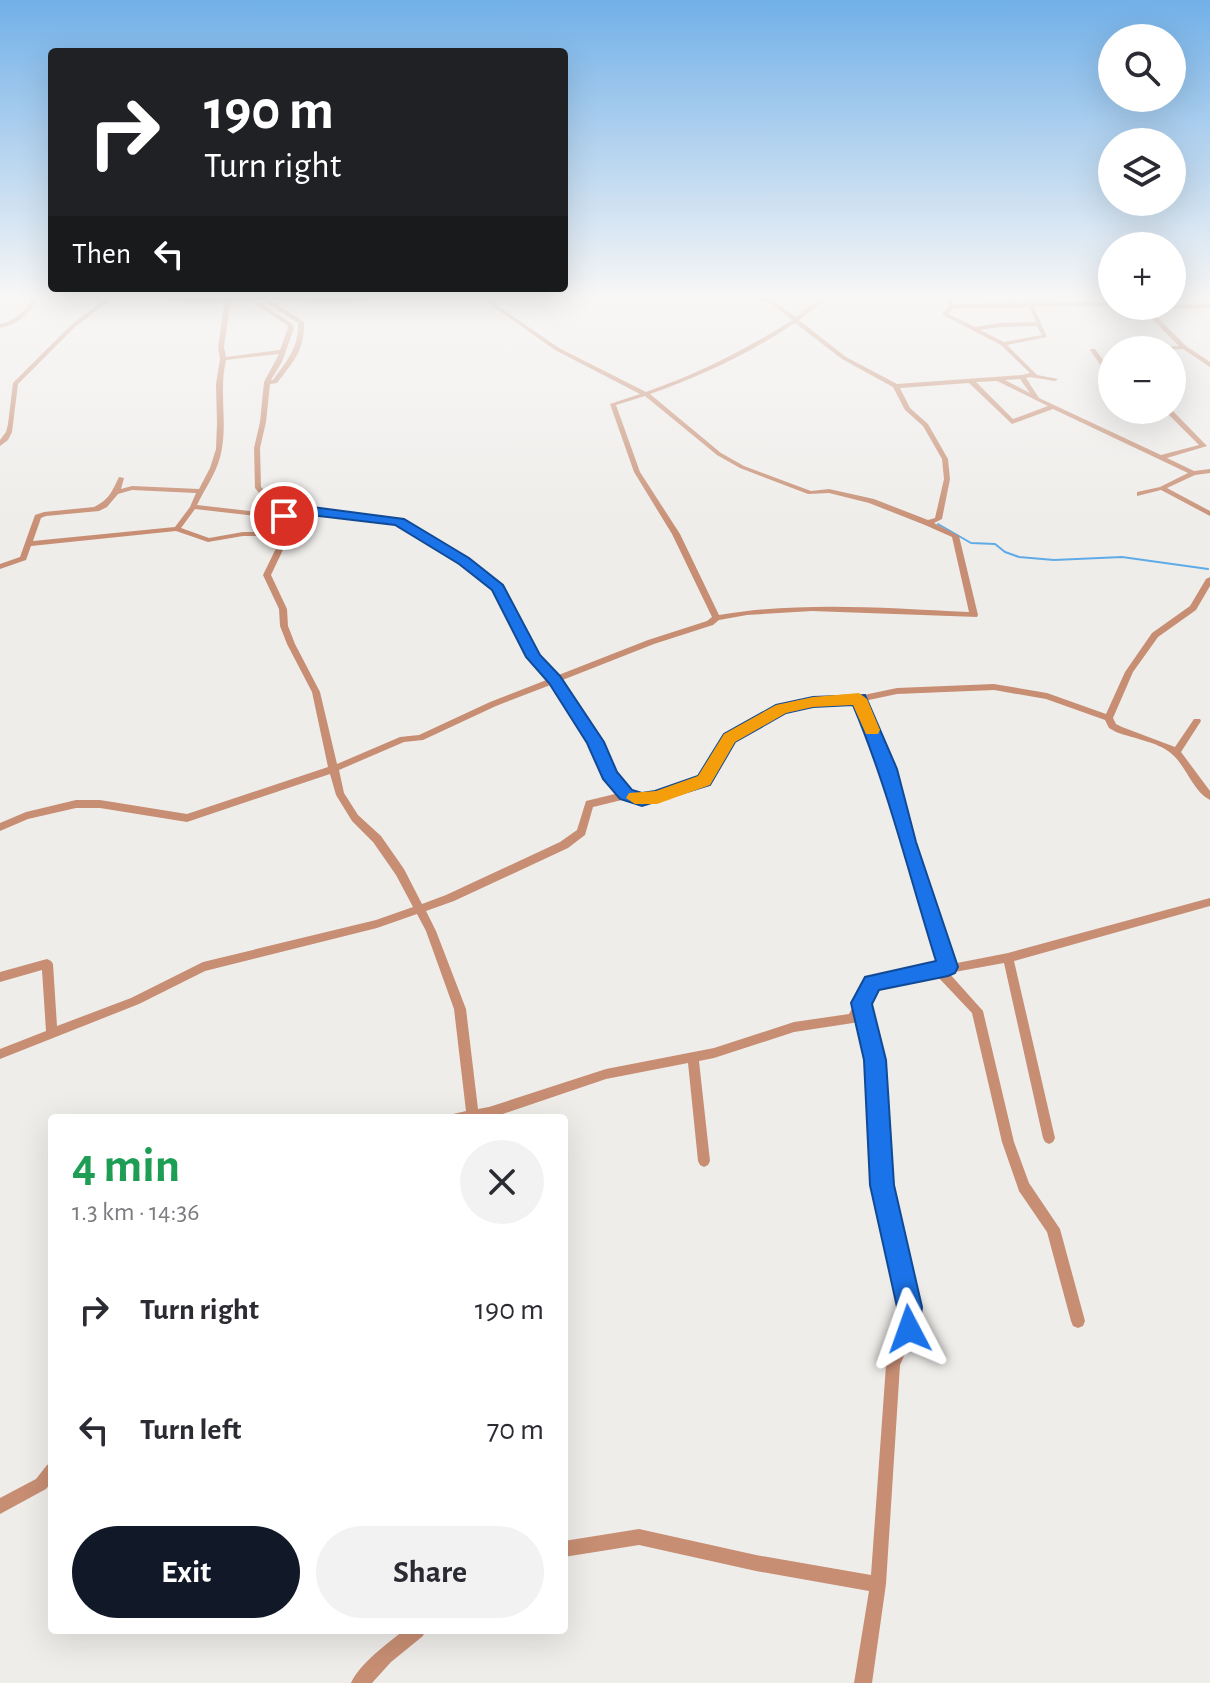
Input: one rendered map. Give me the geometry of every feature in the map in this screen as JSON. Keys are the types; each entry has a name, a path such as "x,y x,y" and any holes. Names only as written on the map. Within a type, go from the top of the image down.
{"street":[{"path":"0,444 6,440 12,424 15,384 25,374"},
{"path":"177,529 193,507 216,462 222,412 220,374"},
{"path":"272,374 267,382 257,448 257,487 281,507 399,522 464,561 498,588 526,644 555,680 595,742 609,774 626,795"},
{"path":"267,382 275,382 282,374"},
{"path":"0,827 26,816 76,804 100,804 187,818 333,769 400,740 416,740 493,704 651,642 701,627 716,618 855,609 974,615 955,536 871,501 829,491 810,493 742,467 719,454 647,395 605,374"},
{"path":"693,374 647,395 613,404 637,472 676,534 716,618"},
{"path":"870,374 896,386 1032,376 1055,379"},
{"path":"1022,377 1037,399"},
{"path":"1000,380 1193,473"},
{"path":"971,381 1012,422 1052,407"},
{"path":"896,386 907,409 926,425 945,459 947,479 938,519 928,523"},
{"path":"1184,424 1207,446"},
{"path":"1162,457 1207,446"},
{"path":"1140,494 1162,488 1193,473 1210,471"},
{"path":"0,567 23,558 40,515 96,509 116,493 121,478"},
{"path":"116,493 132,488 199,491"},
{"path":"1162,488 1210,514"},
{"path":"193,507 294,518"},
{"path":"297,509 267,575 283,609 284,626 291,644 316,692 339,793 346,806 377,839 422,910 460,1009 473,1114"},
{"path":"28,544 177,529 208,540 243,534 287,534"},
{"path":"1210,579 1193,608 1155,635 1146,647 1129,672 1109,718 1112,726 1122,733 1176,753 1192,780 1210,797"},
{"path":"0,1054 135,1001 203,967 422,910 564,845 581,832 589,804 626,795 642,800 657,797 704,780 729,738 781,709 897,691 994,687 1047,696 1109,718"},
{"path":"859,699 889,769 943,968 977,1011 1008,1142 1024,1187 1053,1229 1078,1321"},
{"path":"1176,753 1197,721"},
{"path":"484,1114 606,1074 693,1057 794,1027 853,1018 872,983 1008,958 1210,902"},
{"path":"1008,958 1049,1138"},
{"path":"0,977 47,964 52,1033"},
{"path":"861,1003 875,1060 882,1185 910,1307 909,1329 893,1365 878,1584 863,1683"},
{"path":"693,1057 704,1161"},
{"path":"0,1506 41,1484 48,1475"},
{"path":"568,1548 639,1537 756,1563 878,1584"},
{"path":"360,1683 385,1656 412,1634"}],"waterway":[{"path":"938,524 971,543 995,544 1019,557 1054,560 1122,557 1208,569"}],"slow traffic":[{"path":"635,798 657,797 704,780 714,768 729,738 781,709 813,702 859,699 872,730"}],"route":[{"path":"284,516 294,518 297,509 399,522 464,561 498,588 534,657 555,680 595,742 609,774 626,795 642,800 704,780 714,768 729,738 781,709 813,702 859,699 889,769 907,842 948,967 872,983 861,1003 875,1060 882,1185 910,1307 909,1329"}]}
